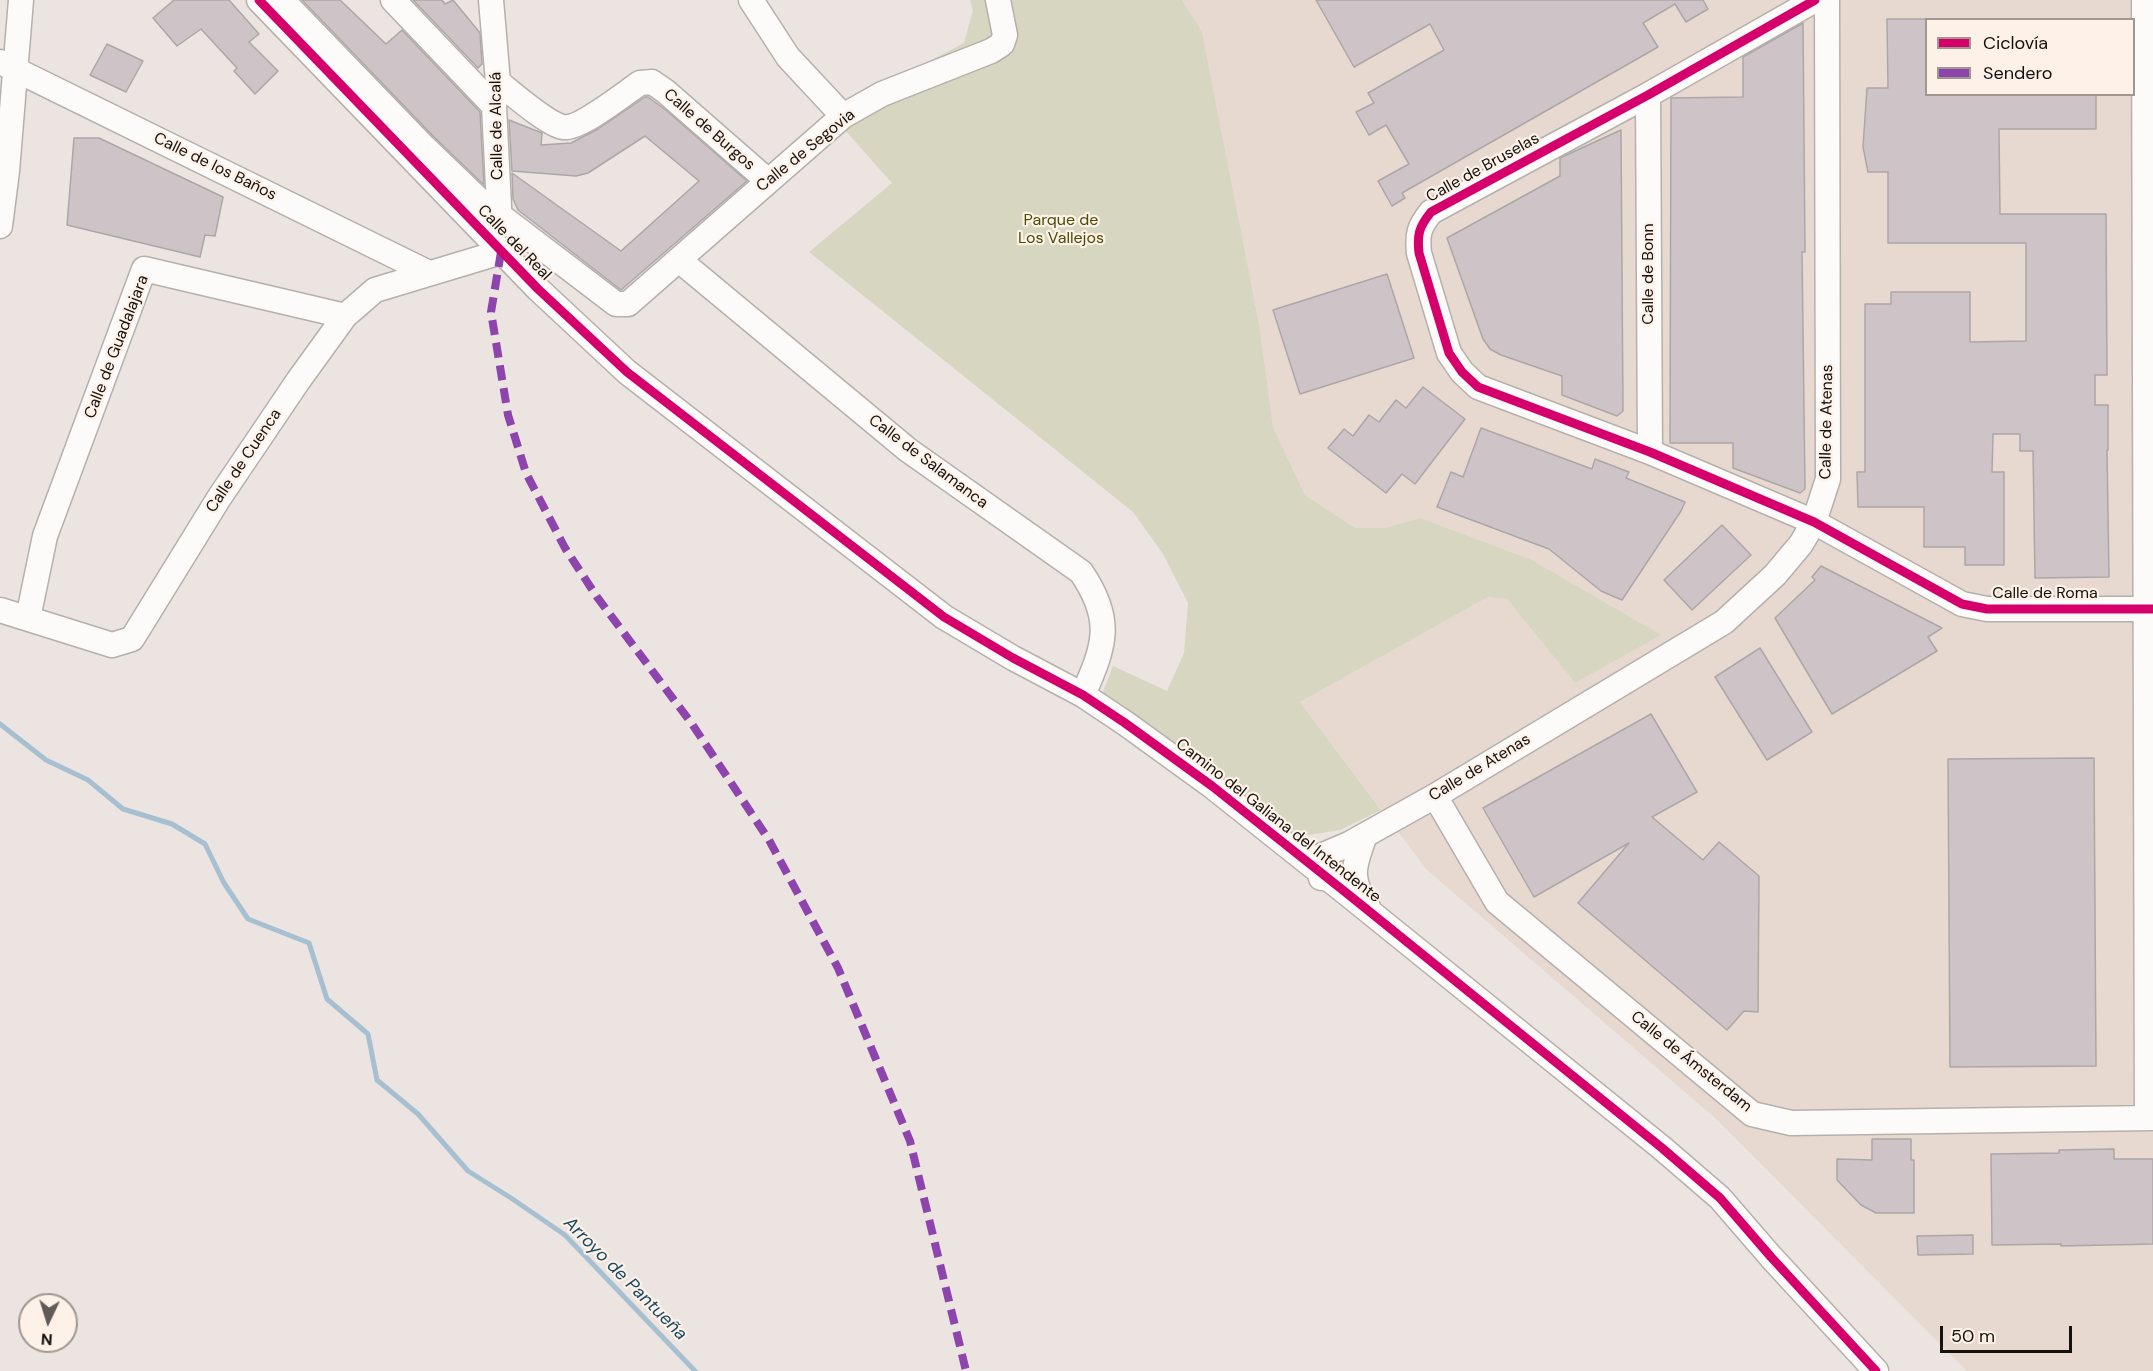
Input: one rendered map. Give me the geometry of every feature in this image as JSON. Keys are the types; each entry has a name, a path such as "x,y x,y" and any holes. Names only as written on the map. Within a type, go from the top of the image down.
{"street":[{"path":"0,226 8,66 21,0"},
{"name":"Calle del Real","path":"259,0 562,313 627,372 770,483"},
{"path":"282,0 424,147 477,198 499,215"},
{"path":"393,0 494,106"},
{"name":"Calle de Alcalá","path":"491,0 498,81 494,106 501,252"},
{"path":"751,0 788,57 843,116"},
{"name":"Calle de Segovia","path":"499,215 616,304 628,304 843,116 882,94 991,51 1002,44 1005,35 998,0"},
{"name":"Calle de Bruselas","path":"1814,522 1650,452 1478,387 1462,372 1449,353 1419,253 1417,239 1421,224 1431,212 1648,96 1815,0"},
{"name":"Calle de Atenas","path":"1318,870 1326,867 1357,840 1435,796 1724,622 1775,575 1801,544 1814,522 1828,480 1827,0"},
{"path":"2144,0 2150,1118"},
{"name":"Calle de los Baños","path":"8,66 429,273"},
{"name":"Calle de Burgos","path":"498,81 553,124 566,128 579,124 640,83 652,82 768,181"},
{"name":"Calle de Bonn","path":"1648,96 1650,452"},
{"name":"Calle de Cuenca","path":"0,610 112,645 132,639 219,498 345,316 375,290 501,252"},
{"name":"Calle de Salamanca","path":"679,260 908,450 1081,572 1094,591 1102,614 1099,659 1083,695"},
{"name":"Calle de Guadalajara","path":"28,618 45,536 144,269 345,316"},
{"name":"Camino del Galiana del Intendente","path":"770,483 945,617 1013,658 1083,695 1165,750 1373,914 1662,1148 1720,1198 1876,1371"},
{"name":"Camino del Galiana del Intendente","path":"770,483 838,544 938,624 987,657 1138,748 1696,1188 1771,1257"},
{"name":"Calle de Roma","path":"1814,522 1962,604 1987,609 2149,609"},
{"path":"1138,748 1173,764 1303,866 1318,870 1323,882 1337,896 1343,910"},
{"name":"Calle de Ámsterdam","path":"1435,796 1497,902 1752,1114 1791,1123 2150,1118"},
{"path":"1270,832 1303,841 1357,840 1353,872 1361,896 1373,914"}],"shaded area":[{"path":"1182,0 2153,0 2153,1371 1967,1371 1714,1117 1427,870 1300,702 1488,597 1507,599 1575,683 1660,635 1532,560 1420,518 1384,528 1355,528 1305,495 1273,427 1259,323 1202,32"}],"green space":[{"name":"Parque de Los Vallejos","path":"970,0 1182,0 1202,32 1259,323 1273,427 1305,495 1355,528 1384,528 1420,518 1532,560 1661,635 1575,683 1507,599 1488,597 1300,702 1381,810 1340,830 1309,835 1278,830 1100,700 1113,666 1167,691 1184,653 1188,603 1163,554 1133,512 809,252 892,183 844,129 876,89 964,43 973,10"}],"building":[{"path":"174,0 229,0 259,34 249,42 278,71 255,94 234,71 237,68 201,29 177,46 153,18"},
{"path":"302,0 340,0 386,44 402,30 480,112 484,185 434,137"},
{"path":"413,0 442,0 445,4 453,0 480,33 482,64 478,68"},
{"path":"1316,0 1703,0 1708,9 1686,22 1675,4 1643,23 1658,47 1402,193 1405,198 1392,206 1378,181 1409,164 1386,125 1369,135 1356,112 1374,103 1368,93 1444,50 1430,24 1354,67"},
{"path":"1887,19 1925,19 1925,96 2096,96 2096,129 1999,129 2000,214 2106,214 2107,375 2095,375 2095,405 2108,405 2109,577 2035,578 2033,451 2020,451 2020,434 1993,434 1992,472 2004,472 2004,565 1965,565 1965,547 1924,547 1924,507 1858,507 1857,472 1865,472 1865,304 1891,304 1891,292 1970,292 1970,342 2026,341 2026,243 1888,243 1888,172 1868,172 1863,147 1867,88 1888,88"},
{"path":"1803,23 1805,252 1802,252 1805,489 1800,493 1733,468 1733,443 1670,443 1671,98 1743,97 1743,57"},
{"path":"107,44 143,61 126,92 90,75"},
{"path":"645,97 667,111 747,181 621,290 518,210 513,199 512,173 621,251 699,181 645,136 588,173 576,176 512,171 509,120 542,133 541,145 571,143 598,129"},
{"path":"1621,130 1623,411 1617,416 1562,395 1562,376 1490,349 1483,339 1447,238 1560,176 1560,158"},
{"path":"74,138 99,138 223,197 215,236 205,235 200,257 67,225"},
{"path":"1387,274 1414,358 1300,394 1273,310"},
{"path":"1423,387 1465,419 1415,484 1402,474 1386,493 1328,448 1344,429 1353,436 1369,415 1379,422 1396,400 1406,408"},
{"path":"1481,428 1592,469 1595,459 1629,472 1626,478 1685,502 1622,600 1601,591 1549,549 1437,507 1451,472 1463,477"},
{"path":"1722,525 1751,555 1692,610 1664,580"},
{"path":"1821,566 1942,628 1928,637 1937,651 1832,714 1775,618 1815,580 1812,577"},
{"path":"1760,648 1812,732 1767,760 1715,677"},
{"path":"1651,714 1697,792 1652,817 1703,860 1719,842 1759,876 1758,1012 1744,1011 1727,1030 1578,903 1629,843 1534,897 1483,808"},
{"path":"2094,758 2096,1066 1950,1067 1948,759"},
{"path":"1872,1139 1911,1139 1911,1160 1914,1160 1914,1213 1876,1213 1861,1205 1837,1180 1837,1159 1872,1160"},
{"path":"2114,1149 2114,1159 2153,1159 2153,1244 1992,1245 1991,1154"},
{"path":"1973,1235 1973,1254 1918,1255 1917,1236"}],"waterway":[{"name":"Arroyo de Pantueña","path":"0,724 46,760 88,780 123,809 172,824 205,844 224,883 248,919 309,943 327,999 368,1034 377,1080 418,1114 468,1171 565,1235 695,1371"}],"marked path":[{"path":"501,252 491,312 508,415 526,473 565,548 597,597 692,724 769,840 838,968 910,1141 966,1371"}],"cycle path":[{"path":"259,0 538,289 627,372 944,617 1013,658 1083,695 1125,723 1212,786 1349,895 1662,1148 1720,1198 1876,1371"},
{"path":"1815,0 1648,95 1431,212 1420,231 1419,253 1449,353 1462,372 1478,387 1650,452 1814,522 1962,604 1987,609 2153,609"}]}
